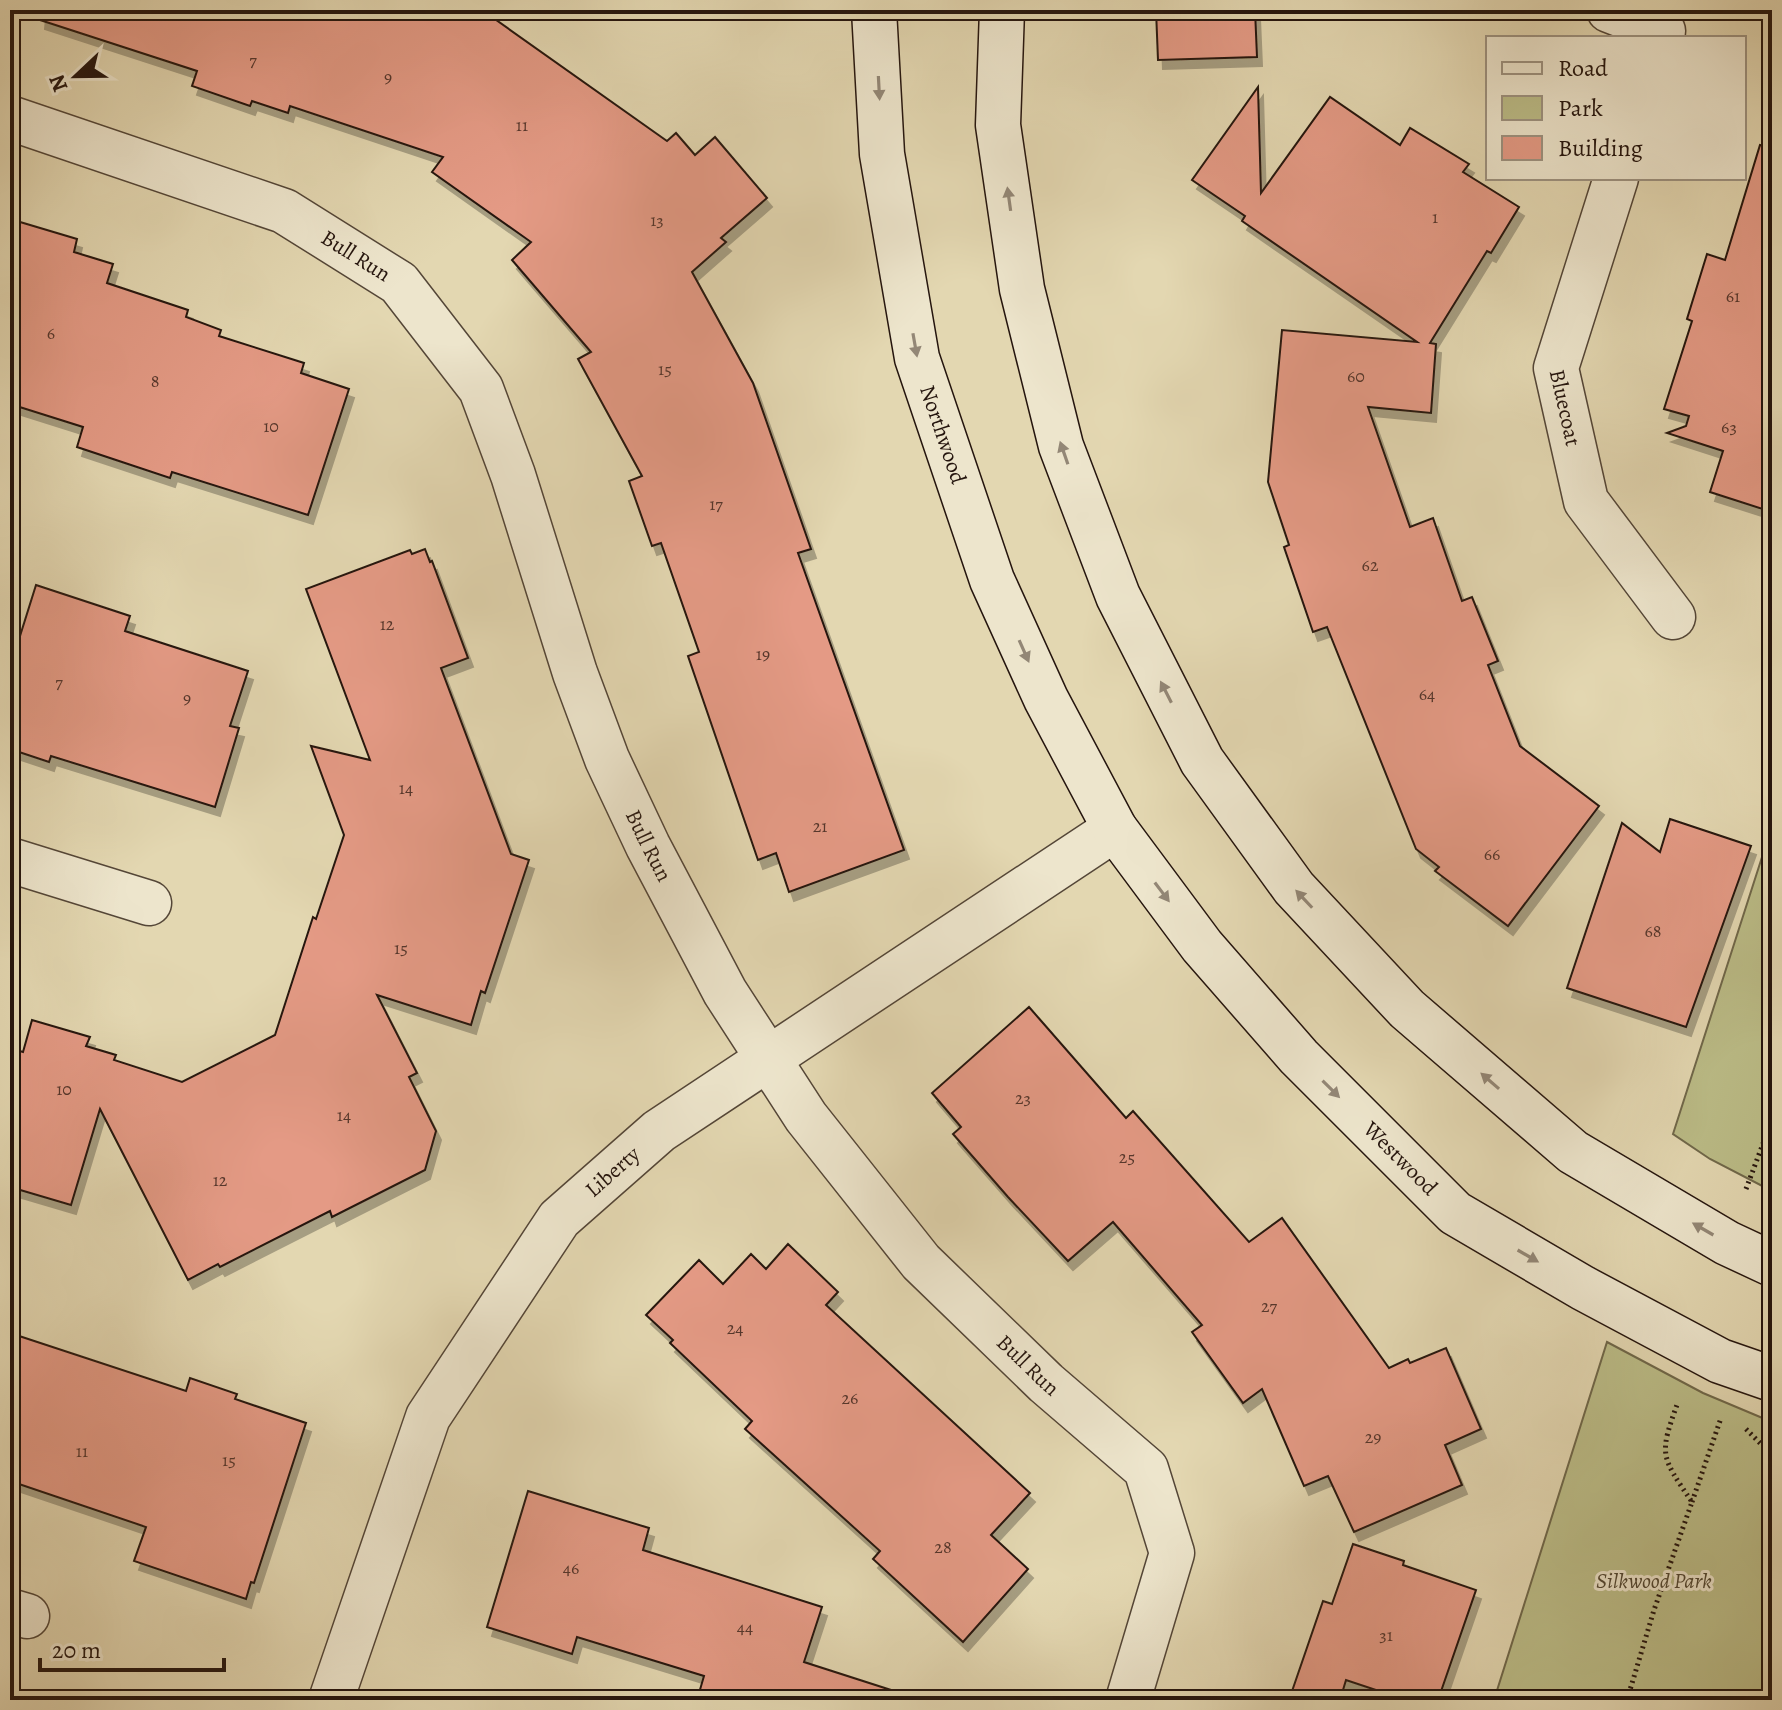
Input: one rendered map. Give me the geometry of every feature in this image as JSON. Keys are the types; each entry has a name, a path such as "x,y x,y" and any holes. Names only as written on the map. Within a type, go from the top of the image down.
{"street":[{"name":"Northwood","path":"874,10 882,154 917,358 992,580 1046,699 1115,829"},
{"path":"1002,10 998,125 1022,289 1061,446 1118,596 1202,761 1294,888 1407,1009 1573,1152 1727,1243 1772,1264"},
{"path":"1609,10 1664,26"},
{"name":"Bull Run","path":"10,118 284,211 399,283 481,389 513,475 575,673 607,759 648,846 725,992 806,1117 921,1262 1046,1383 1146,1469 1172,1553 1128,1700"},
{"name":"Bluecoat","path":"1615,180 1556,368 1586,501 1673,617"},
{"name":"Liberty","path":"331,1700 428,1417 559,1219 659,1131 1115,829"},
{"name":"Westwood","path":"1115,829 1202,946 1299,1057 1455,1213 1583,1288 1720,1361 1772,1379"},
{"path":"10,860 149,903"}],"path":[{"path":"1744,1194 1764,1141 1772,1132"},
{"path":"1679,1393 1665,1437 1665,1456 1692,1502"},
{"path":"1627,1700 1654,1610 1723,1413"}],"green space":[{"path":"1772,826 1772,1191 1710,1159 1673,1134"},
{"name":"Silkwood Park","path":"1607,1342 1703,1393 1772,1422 1772,1700 1494,1700"}],"building":[{"path":"41,10 482,10 667,141 676,133 695,155 715,137 767,198 721,238 726,242 692,272 753,383 811,549 798,553 904,850 789,892 776,853 758,860 688,656 699,652 661,543 652,546 629,481 642,476 578,359 591,352 512,260 531,242 432,172 443,157 290,106 288,113 252,101 250,106 192,86 197,71 40,20"},
{"path":"1156,10 1255,10 1257,57 1158,60"},
{"path":"1258,87 1261,193 1330,97 1400,145 1410,128 1469,164 1463,172 1519,207 1491,253 1487,251 1430,343 1436,344 1431,413 1368,407 1410,527 1433,518 1462,601 1472,597 1498,661 1488,665 1520,746 1599,806 1508,926 1435,871 1439,867 1416,849 1327,627 1313,632 1284,547 1289,545 1268,482 1282,330 1417,342 1242,221 1245,216 1192,180"},
{"path":"1760,145 1772,147 1772,512 1710,492 1723,451 1667,433 1686,426 1689,416 1664,409 1692,321 1687,319 1707,254 1725,260"},
{"path":"10,219 77,239 74,252 113,264 107,283 188,310 186,317 221,330 219,336 304,363 301,373 349,389 308,515 172,472 170,478 77,447 83,427 10,404"},
{"path":"425,549 468,658 441,668 511,854 529,860 485,993 481,991 471,1025 377,995 417,1073 409,1077 436,1131 425,1170 332,1217 330,1211 188,1280 100,1109 71,1205 10,1187 10,1048 23,1052 32,1020 90,1037 86,1046 116,1055 114,1060 182,1082 275,1035 313,917 316,919 344,835 311,746 370,760 306,589 410,550 412,554"},
{"path":"36,585 130,616 125,631 248,671 230,726 239,728 215,807 51,756 49,762 10,749 10,668"},
{"path":"1670,819 1751,846 1686,1027 1567,988 1622,823 1660,852"},
{"path":"1029,1007 1126,1118 1133,1111 1249,1242 1282,1218 1389,1368 1446,1348 1481,1429 1445,1445 1462,1485 1354,1532 1328,1476 1304,1486 1262,1389 1243,1403 1192,1332 1202,1325 1113,1222 1068,1261 1008,1197 953,1134 961,1127 932,1093"},
{"path":"788,1244 838,1292 826,1305 1030,1493 991,1535 1028,1569 963,1642 873,1559 880,1551 745,1429 752,1421 670,1343 673,1340 646,1315 699,1260 723,1284 751,1254 766,1269"},
{"path":"10,1333 186,1391 190,1378 237,1394 235,1399 306,1423 254,1583 251,1582 246,1599 134,1561 146,1527 10,1481"},
{"path":"528,1491 649,1528 643,1550 822,1607 804,1662 891,1690 889,1700 697,1700 704,1676 577,1637 572,1654 487,1627"},
{"path":"1353,1544 1476,1590 1438,1700 1406,1700 1346,1680 1340,1700 1289,1700 1323,1601 1332,1604"}]}
